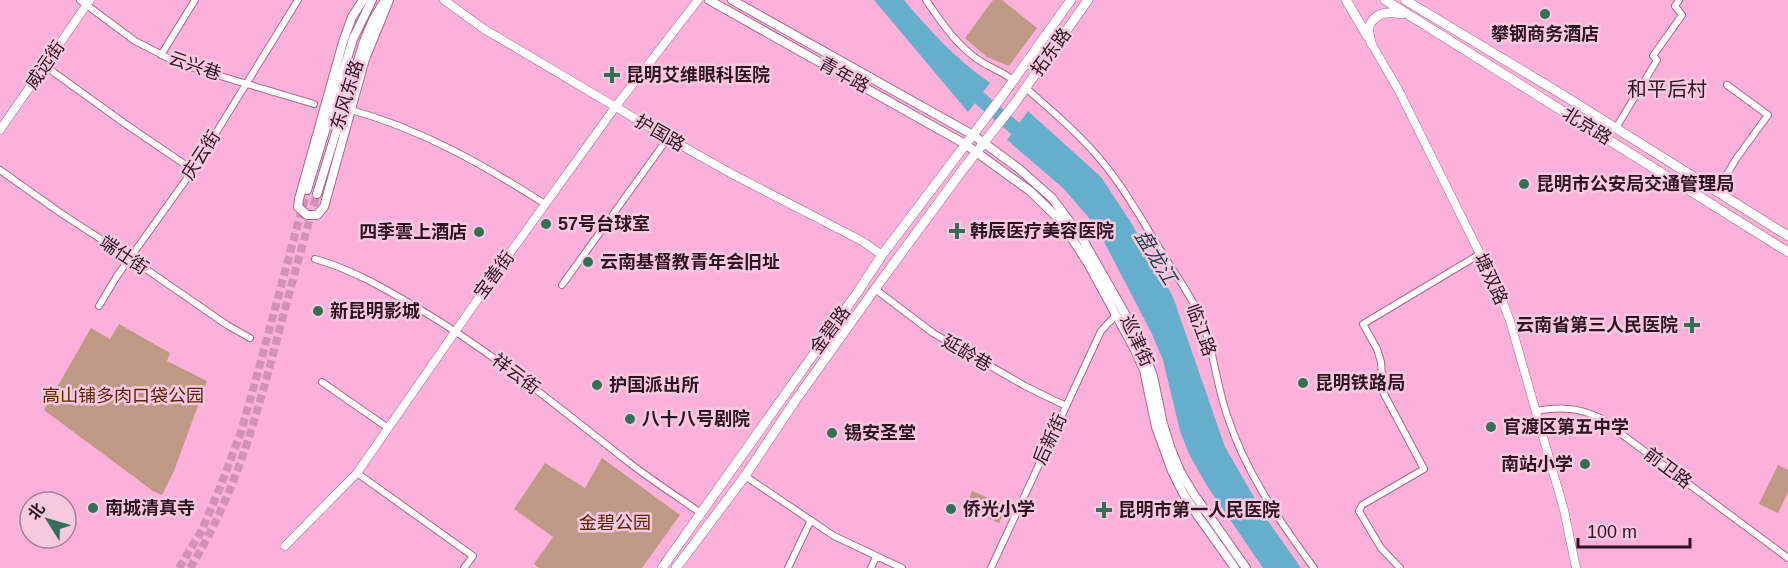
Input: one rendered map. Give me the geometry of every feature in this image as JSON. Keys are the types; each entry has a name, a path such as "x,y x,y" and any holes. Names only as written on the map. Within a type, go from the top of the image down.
{"main road":[{"path":"363,0 352,17 343,42 299,199 298,207 307,215 317,215 324,207 365,59 387,0"},
{"name":"东风东路","path":"307,190 353,39 372,0"},
{"name":"东风东路","path":"317,194 364,41 373,20 387,0"},
{"name":"青年路","path":"709,0 978,152"},
{"name":"青年路","path":"732,0 973,135 987,140"},
{"name":"拓东路","path":"1003,95 1071,0"},
{"name":"拓东路","path":"1015,103 1088,0"},
{"path":"1346,0 1371,43"},
{"name":"北京路","path":"1385,0 1788,252"},
{"name":"北京路","path":"1405,0 1507,60 1788,236"},
{"path":"1371,43 1368,29 1372,20 1379,14 1392,12 1412,17"},
{"name":"金碧路","path":"662,568 882,255 1003,95"},
{"name":"金碧路","path":"676,568 746,476 795,401 875,290 1015,103"},
{"name":"巡津街","path":"987,140 1046,192 1082,238 1136,333 1147,359 1163,424 1180,471 1245,568"},
{"name":"巡津街","path":"978,152 1030,191 1060,220 1075,242 1144,370 1156,427 1172,471 1183,493 1234,568"}],"street":[{"path":"161,55 195,0"},
{"name":"庆云街","path":"99,306 117,276 193,170 298,0"},
{"name":"护国路","path":"444,0 484,28 668,138 862,241 882,255"},
{"name":"宝善街","path":"285,546 357,473 545,204 616,106 698,0"},
{"path":"926,0 947,30 966,50 978,60 1013,80"},
{"path":"1616,128 1657,60 1653,56 1682,15 1675,6 1679,0"},
{"name":"云兴巷","path":"86,2 135,41 180,64 314,104"},
{"name":"威远街","path":"0,130 3,118 45,66 86,2"},
{"name":"塘双路","path":"1371,43 1399,91 1499,292 1510,321 1564,510 1576,568"},
{"path":"45,66 193,170"},
{"path":"1717,191 1736,159 1768,115 1727,85"},
{"name":"临江路","path":"1026,88 1094,151 1130,200 1197,309 1236,441 1249,469 1269,502 1314,568"},
{"path":"351,110 438,142 545,204"},
{"path":"562,285 668,138"},
{"name":"端仕街","path":"0,170 227,325 250,338"},
{"path":"1400,568 1381,548 1359,511 1360,508 1424,469 1383,392 1381,362 1377,349 1363,324 1480,254"},
{"name":"祥云街","path":"315,259 366,278 455,330 518,375 628,462 701,513"},
{"name":"延龄巷","path":"875,290 933,333 1025,386 1066,406"},
{"name":"后新街","path":"991,568 1101,331 1116,315"},
{"path":"322,382 388,428"},
{"name":"前卫路","path":"1536,411 1566,408 1584,411 1600,418 1788,558"},
{"path":"357,473 473,556 464,568"},
{"path":"746,476 848,544 902,568"},
{"path":"788,568 811,520"},
{"path":"871,568 876,556"}],"green space":[{"path":"993,0 1002,0 1037,28 1009,66 987,57 965,38"},
{"name":"高山铺多肉口袋公园","path":"119,324 170,353 167,361 207,381 174,471 162,495 153,491 44,410 91,328 110,339"},
{"name":"金碧公园","path":"602,458 680,515 642,568 539,568 534,564 553,537 514,509 545,463 585,488"},
{"path":"1778,465 1788,470 1788,492 1778,513 1759,504"},
{"path":"972,491 1007,506 999,523 965,508"}],"water":[{"path":"874,0 904,0 944,44 990,83 968,112"},
{"path":"1028,111 1101,177 1130,221 1173,297 1225,447 1266,518 1301,568 1263,568 1207,486 1189,454 1180,431 1163,360 1101,236 1063,188 1007,140"}],"waterway":[{"name":"盘龙江","path":"965,86 1028,139"}],"tunnel":[{"path":"179,568 202,530 241,432 307,190"},
{"path":"190,568 219,514 252,428 317,194"}],"place":[{"name":"攀钢商务酒店","path":"1545,14"},
{"name":"昆明艾维眼科医院","path":"612,75"},
{"name":"昆明市公安局交通管理局","path":"1524,184"},
{"name":"57号台球室","path":"546,224"},
{"name":"韩辰医疗美容医院","path":"957,231"},
{"name":"四季雲上酒店","path":"479,232"},
{"name":"云南基督教青年会旧址","path":"588,262"},
{"name":"新昆明影城","path":"318,311"},
{"name":"云南省第三人民医院","path":"1692,325"},
{"name":"昆明铁路局","path":"1303,383"},
{"name":"护国派出所","path":"597,385"},
{"name":"八十八号剧院","path":"630,419"},
{"name":"官渡区第五中学","path":"1491,427"},
{"name":"锡安圣堂","path":"832,433"},
{"name":"南站小学","path":"1585,464"},
{"name":"南城清真寺","path":"93,508"},
{"name":"侨光小学","path":"951,509"},
{"name":"昆明市第一人民医院","path":"1104,510"}],"district":[{"name":"和平后村","path":"1667,89"}]}
